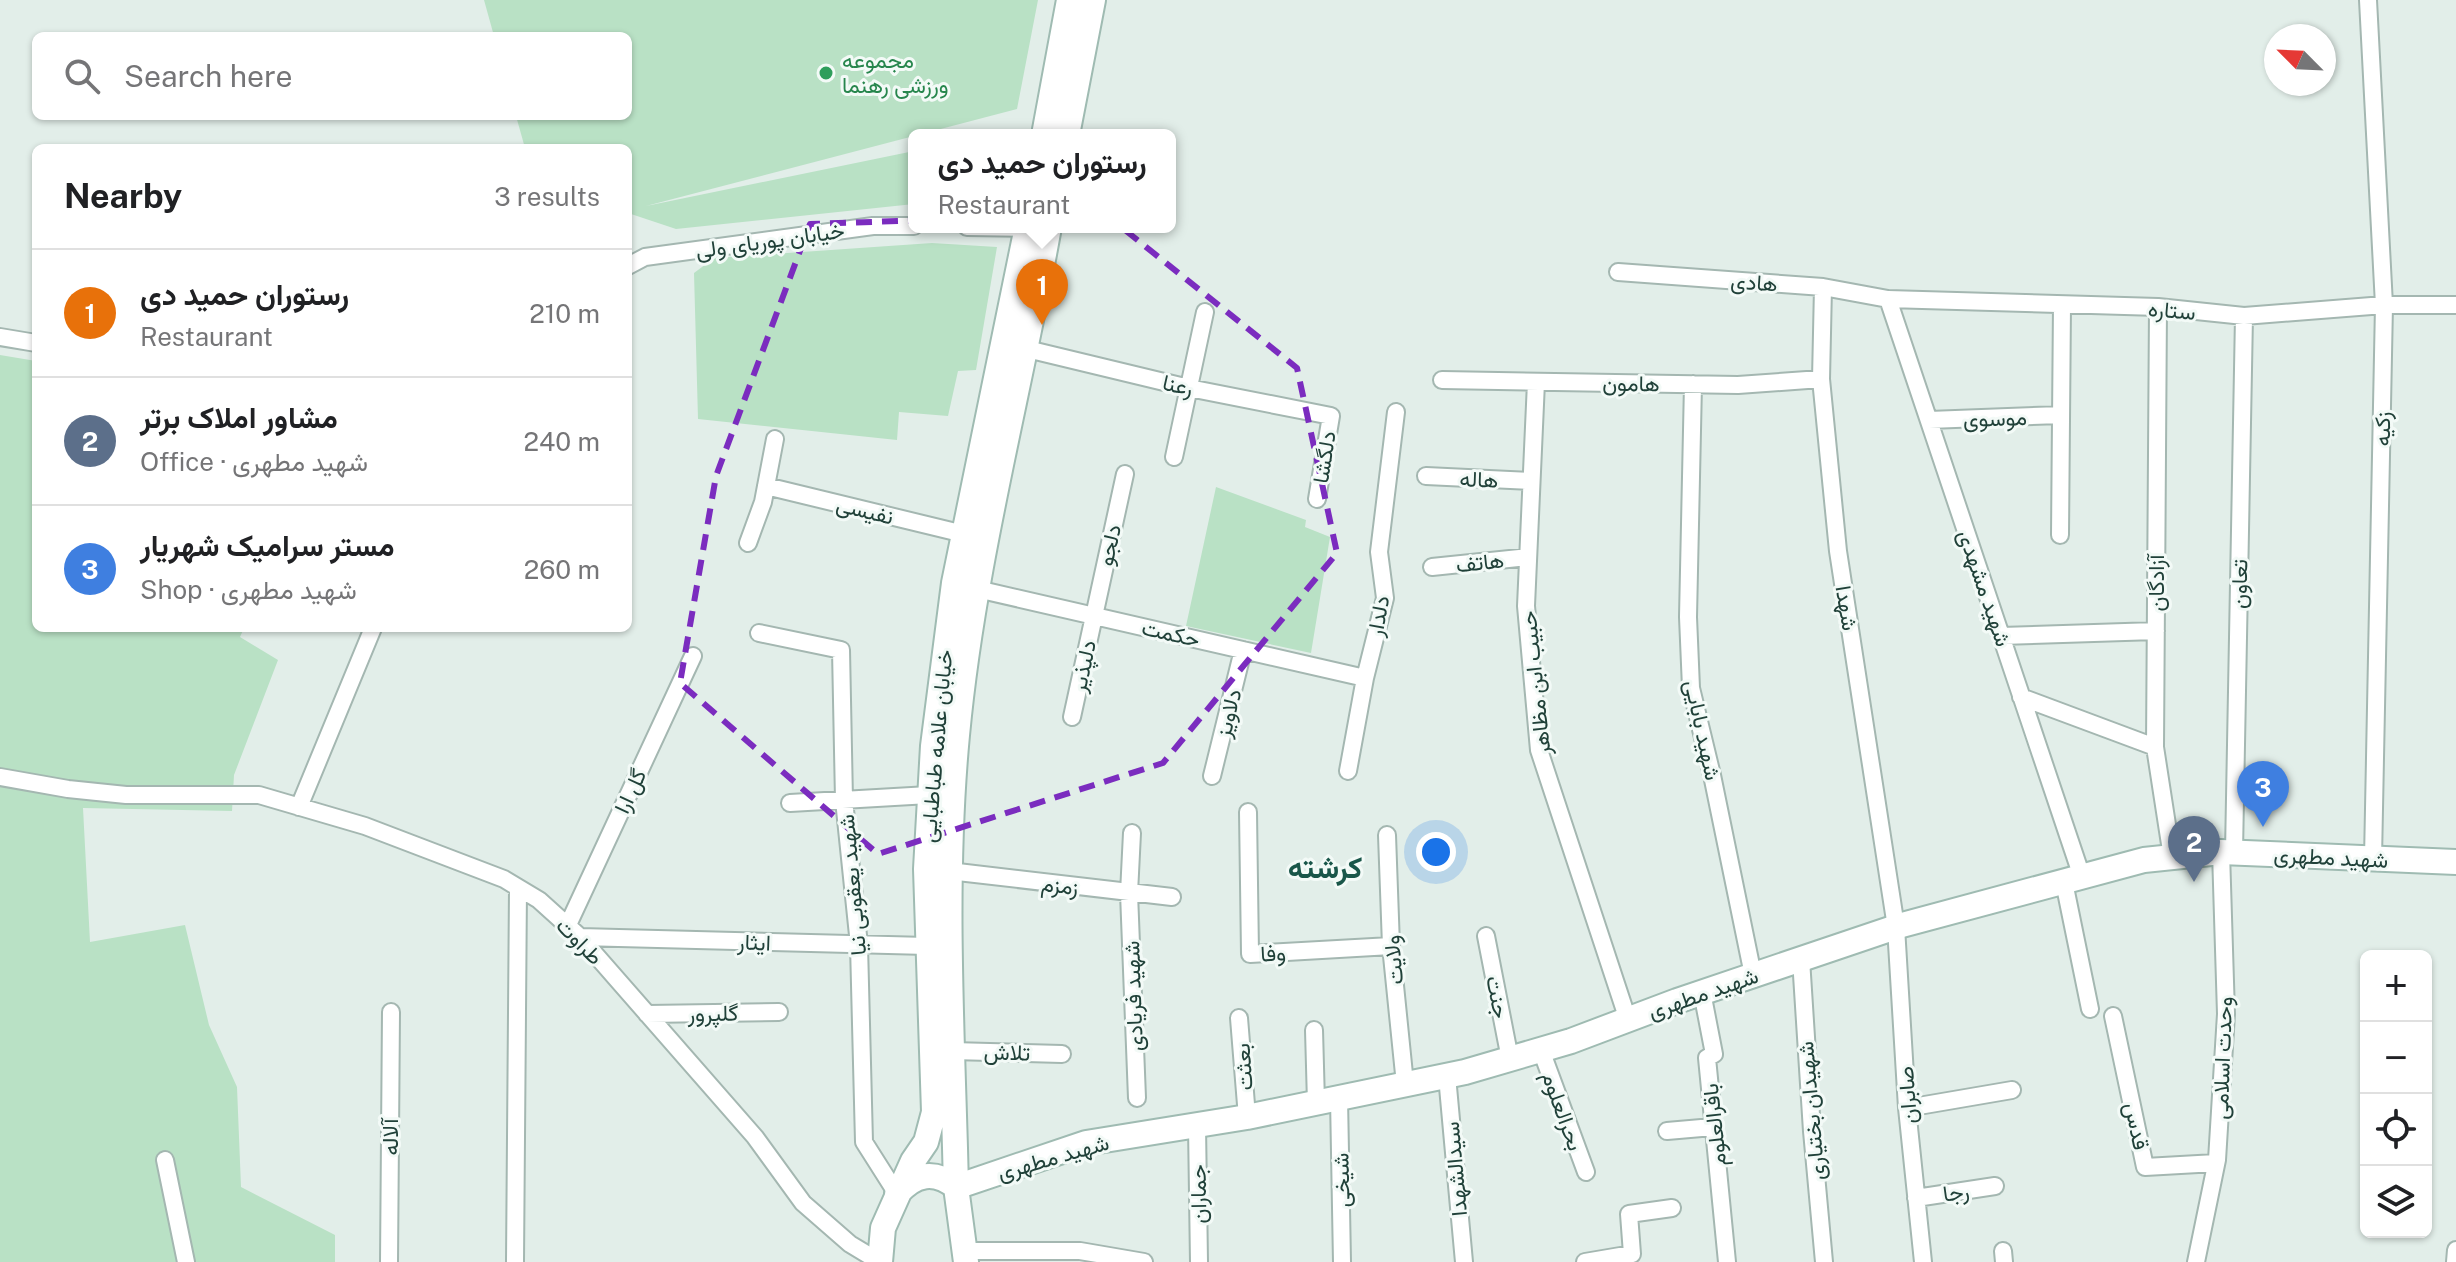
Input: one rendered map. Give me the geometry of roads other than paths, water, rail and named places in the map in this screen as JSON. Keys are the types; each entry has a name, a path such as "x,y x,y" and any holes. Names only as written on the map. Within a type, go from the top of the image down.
{"street":[{"path":"1045,129 1069,0"},
{"path":"1068,129 1093,0"},
{"name":"زکیه","path":"2368,0 2384,305 2373,859"},
{"name":"خیابان پوریای ولی","path":"632,264 645,257 873,226 908,226"},
{"name":"خیابان علامه طباطبایی","path":"880,1262 883,1228 913,1161 926,1142 934,1112 943,653 966,586 1003,343 1025,233"},
{"name":"خیابان علامه طباطبایی","path":"975,535 1027,349 1048,233"},
{"name":"هادی","path":"1618,272 1823,287 1888,299"},
{"name":"شهدا","path":"1823,287 1821,379 1838,551 1896,927"},
{"name":"ستاره","path":"1888,299 2158,307 2244,316 2384,305 2456,305"},
{"name":"شهید مشهدی","path":"1888,299 2021,697 2073,879"},
{"path":"2060,535 2062,305"},
{"name":"آزادگان","path":"2158,307 2155,747 2172,857"},
{"path":"1174,457 1205,312"},
{"name":"تعاون","path":"2228,852 2244,316"},
{"path":"0,337 32,342"},
{"path":"1003,343 1027,349"},
{"name":"رعنا","path":"1027,349 1189,388 1331,416"},
{"name":"هامون","path":"1442,380 1738,385 1821,379"},
{"name":"حبیب ابن مظاهر","path":"1536,382 1526,606 1539,750 1628,1020"},
{"name":"شهید بابایی","path":"1693,384 1688,617 1691,688 1753,975"},
{"name":"دلدار","path":"1348,771 1365,678 1385,598 1379,552 1396,412"},
{"name":"موسوی","path":"1929,420 2061,415"},
{"name":"دلگشا","path":"1317,499 1331,416"},
{"path":"748,543 766,486 775,439"},
{"name":"دلجو","path":"1094,615 1125,474"},
{"name":"هاله","path":"1426,476 1531,481"},
{"name":"نفیسی","path":"766,486 975,535"},
{"name":"هاتف","path":"1432,567 1528,557"},
{"name":"حکمت","path":"966,586 1365,678"},
{"name":"دلپذیر","path":"1072,717 1094,615"},
{"path":"2001,636 2156,631"},
{"path":"299,807 371,632"},
{"name":"شهید یعقوبی نیا","path":"759,633 841,650 844,800 859,945 864,1142 897,1194"},
{"name":"دلاویز","path":"1212,776 1243,650"},
{"name":"گل ارا","path":"574,932 693,656"},
{"path":"2021,697 2155,747"},
{"name":"طراوت","path":"0,777 126,795 259,795 365,826 504,879 539,900 574,932 755,1137 803,1203 850,1244 880,1262"},
{"path":"790,803 941,796"},
{"name":"وفا","path":"1248,812 1250,954 1391,946"},
{"name":"شهید فریادی","path":"1132,833 1129,893 1137,1098"},
{"name":"ولایت","path":"1387,835 1391,946 1405,1084"},
{"name":"شهید مطهری","path":"956,1187 1086,1143 1247,1117 1447,1076 1510,1059 1896,927 2144,860 2228,852 2456,862"},
{"name":"وحدت اسلامی","path":"2196,1262 2216,1163 2226,1014 2228,852"},
{"name":"زمزم","path":"938,870 1172,897"},
{"path":"2073,879 2090,1009"},
{"path":"515,1262 518,888"},
{"name":"صابران","path":"1896,927 1907,1108 1923,1262"},
{"name":"ایثار","path":"574,932 939,947"},
{"name":"جنت","path":"1486,936 1510,1059"},
{"name":"خیابان علامه طباطبایی","path":"939,947 952,1051 956,1187 966,1257"},
{"name":"شهیدان بختیاری","path":"1801,959 1824,1262"},
{"name":"باقرالعلوم","path":"1702,992 1714,1054 1707,1058 1727,1262"},
{"name":"آلاله","path":"389,1262 391,1012"},
{"name":"گلپرور","path":"647,1014 779,1012"},
{"name":"قدس","path":"2113,1016 2145,1167 2216,1163"},
{"name":"بعثت","path":"1239,1018 1247,1117"},
{"name":"شیخی","path":"1314,1030 1328,1100 1342,1262"},
{"name":"بحرالعلوم","path":"1541,1050 1586,1172"},
{"name":"تلاش","path":"952,1051 1062,1054"},
{"name":"سیدالشهدا","path":"1447,1076 1464,1262"},
{"path":"1907,1108 2012,1090"},
{"name":"جماران","path":"1197,1126 1199,1262"},
{"path":"1667,1131 1713,1127"},
{"path":"165,1160 186,1262"},
{"path":"897,1194 906,1183 932,1175 956,1187"},
{"name":"رجا","path":"1916,1198 1995,1186"},
{"path":"1585,1262 1632,1254 1629,1214 1672,1208"},
{"path":"2455,1262 2456,1250"},
{"path":"966,1257 1080,1251 1144,1262"}],"place":[{"name":"مجموعه ورزشی رهنما","path":"826,73"},
{"name":"رستوران حمید دی","path":"1042,325"},
{"name":"مستر سرامیک شهریار","path":"2263,827"},
{"name":"مشاور املاک برتر","path":"2194,882"}],"district":[{"name":"کرشته","path":"1325,867"}]}
